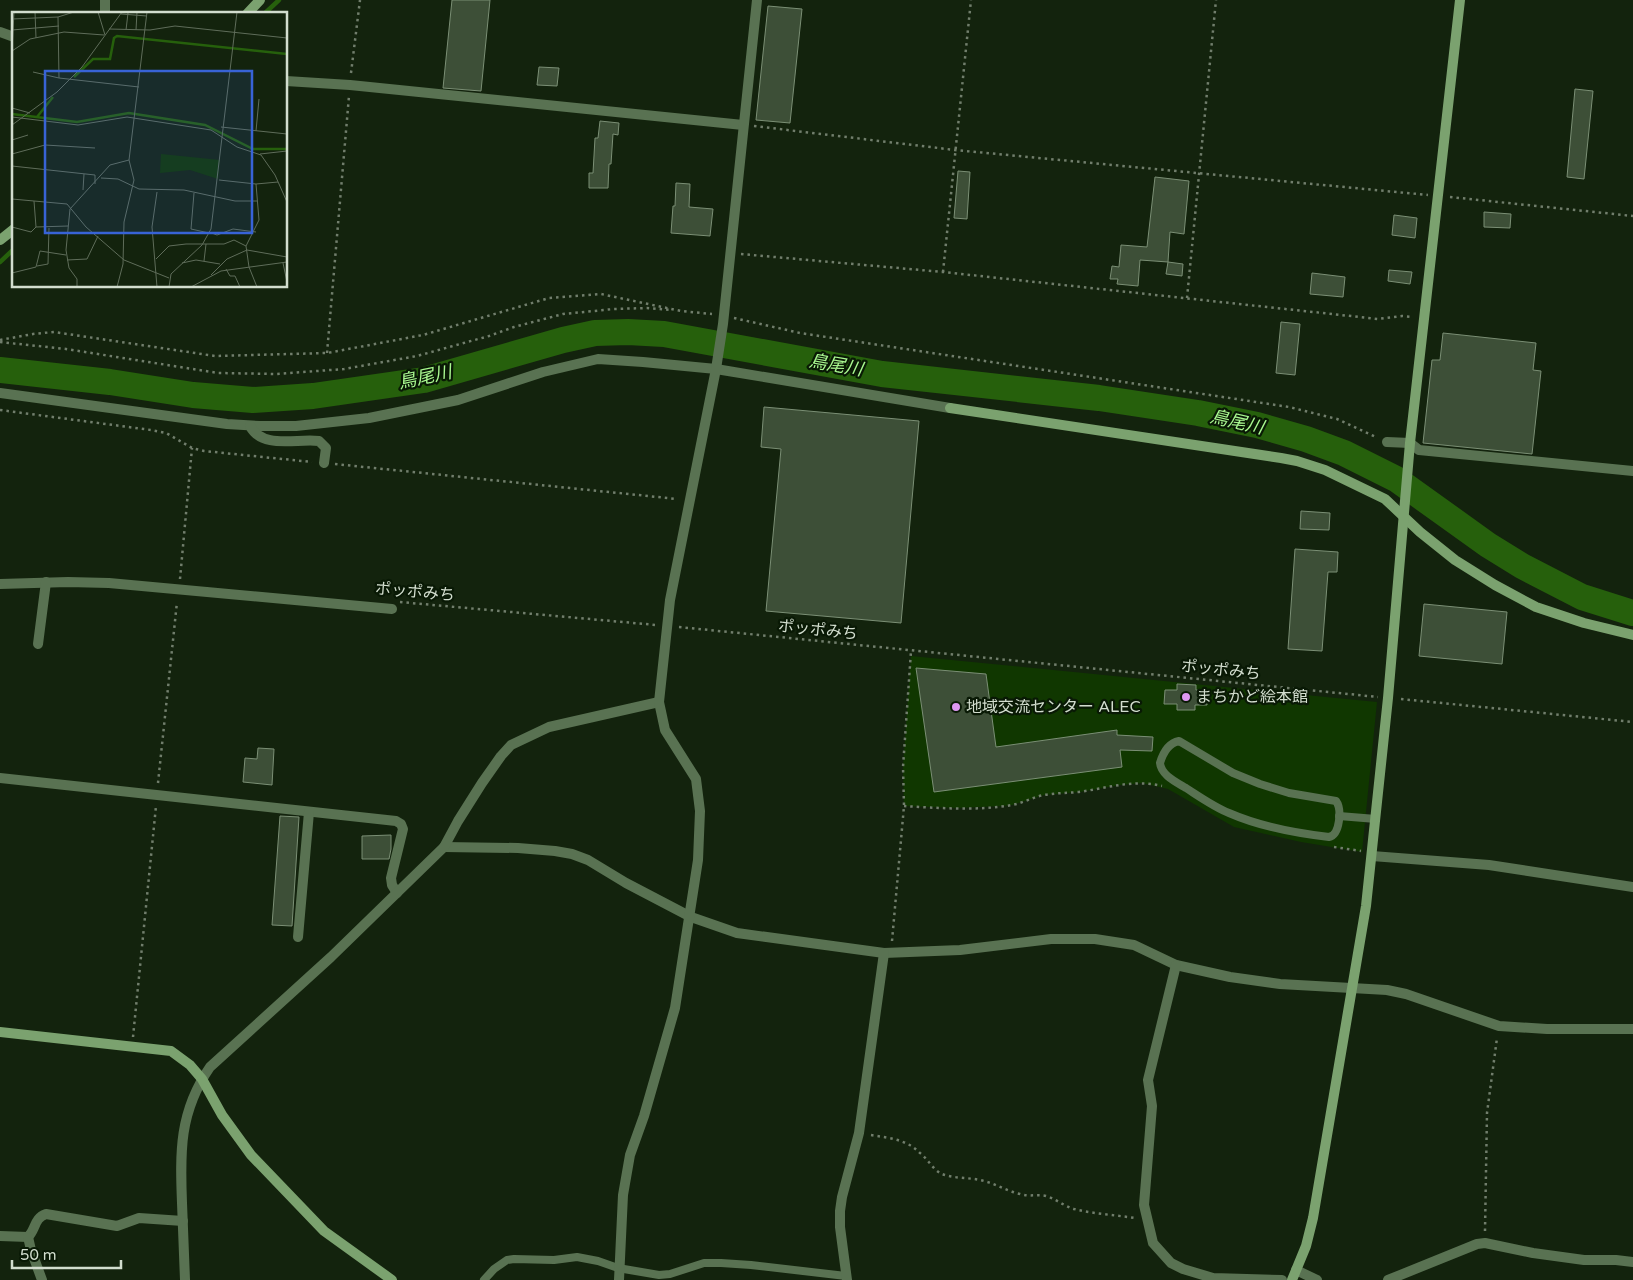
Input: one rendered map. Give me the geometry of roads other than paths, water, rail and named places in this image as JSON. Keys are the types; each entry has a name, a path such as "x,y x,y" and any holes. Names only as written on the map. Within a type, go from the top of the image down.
{"street":[{"path":"249,12 260,0"},
{"path":"619,1280 618,1268 623,1194 630,1155 644,1116 675,1008 691,916 698,860 700,811 696,779 665,730 659,702 676,566 691,501 724,320 756,0"},
{"path":"1317,1280 1294,1275 1306,1246 1313,1218 1366,906 1388,698 1410,443 1460,0"},
{"path":"0,32 12,36"},
{"path":"288,81 350,85 743,125"},
{"path":"0,240 12,231"},
{"path":"0,393 250,426 296,426 369,418 458,400 543,372 598,359 717,366 950,408 1297,461 1325,470 1378,495 1455,560 1536,607 1560,616 1633,635"},
{"path":"250,426 254,432 265,439 318,441 326,448 324,463"},
{"path":"1387,442 1410,443 1419,450 1633,471"},
{"path":"38,644 46,582"},
{"path":"0,584 46,582 102,583 395,605"},
{"path":"185,1280 181,1162 182,1134 186,1118 202,1079 223,1054 330,957 444,847 482,783 511,745 550,727 659,702"},
{"path":"0,778 396,821 401,824 403,829 391,878 392,885 397,893"},
{"path":"298,937 309,812"},
{"path":"444,847 518,848 572,854 588,860 626,883 691,916 737,933 887,953 960,950 1051,939 1095,939 1134,945 1176,965 1230,977 1280,984 1353,987 1406,994 1499,1026 1548,1029 1633,1029"},
{"path":"1372,855 1489,865 1633,887"},
{"path":"846,1278 840,1211 842,1197 860,1133 887,953"},
{"path":"1176,965 1148,1080 1152,1106 1144,1205 1146,1220 1153,1243 1171,1263 1183,1269 1213,1278 1282,1280"},
{"path":"0,1032 171,1051 190,1065 202,1079 222,1115 258,1162 324,1231 392,1280"},
{"path":"0,1236 28,1237 32,1234 38,1219 46,1214 117,1226 140,1218 183,1221"},
{"path":"28,1237 42,1280"},
{"path":"1388,1280 1477,1244 1485,1243 1533,1254 1584,1260 1633,1262"}],"lane":[{"path":"1179,741 1233,773 1260,784 1289,793 1334,800 1338,803 1339,816 1336,833 1329,837 1260,825 1228,813 1183,787 1162,772 1160,763 1163,754 1172,744 1179,741"},
{"path":"1339,816 1376,819"},
{"path":"484,1280 494,1269 507,1260 554,1260 577,1257 598,1261 618,1268 659,1275 670,1274 704,1263 737,1263 846,1278"}],"waterway":[{"path":"266,12 279,0"},
{"path":"0,262 12,251"},
{"name":"鳥尾川","path":"0,370 110,382 193,395 253,400 313,396 424,380 563,340 595,333 628,332 664,334 882,374 1099,398 1198,413 1257,425 1306,439 1344,453 1396,479 1488,545 1522,566 1582,597 1633,613"}],"place":[{"name":"まちかど絵本館","path":"1186,697"},
{"name":"地域交流センター ALEC","path":"956,707"}]}
